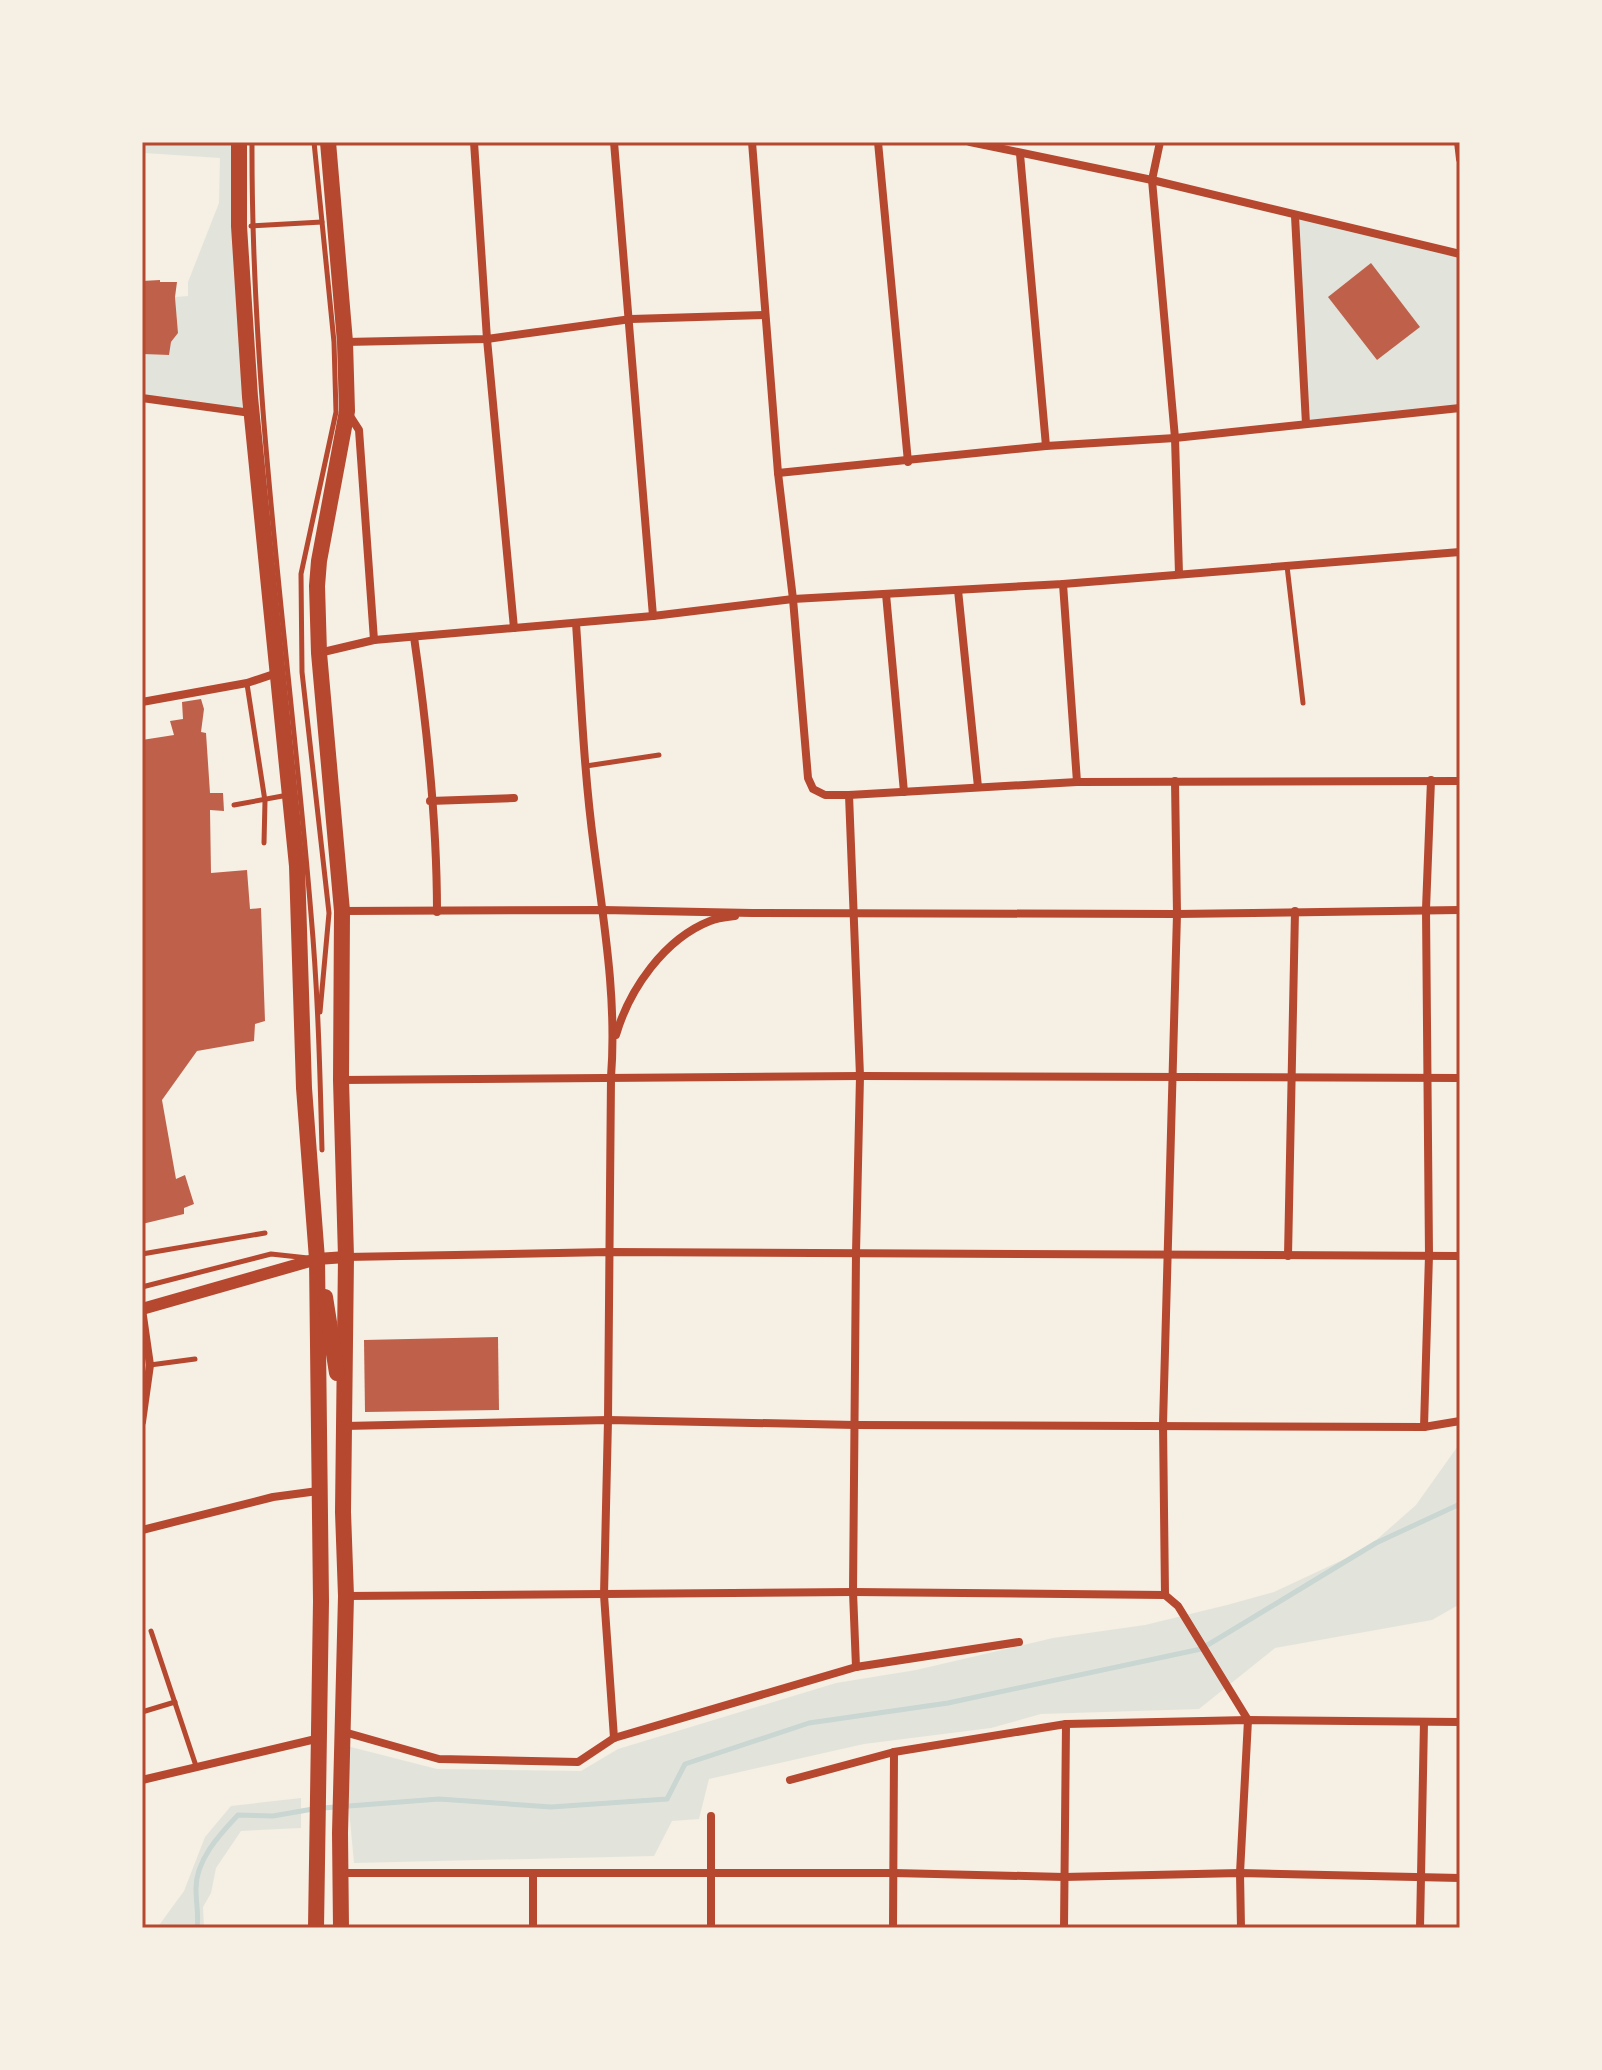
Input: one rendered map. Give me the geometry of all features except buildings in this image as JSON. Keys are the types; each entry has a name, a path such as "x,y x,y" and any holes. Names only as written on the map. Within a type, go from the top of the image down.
{"main road":[{"path":"239,142 239,226 251,413 298,878 304,1088 317,1259 321,1601 316,1928"},
{"path":"328,142 345,342 347,411 319,561 319,653 342,911 341,1080 346,1257 343,1512 346,1596 340,1833 341,1928"},
{"path":"317,1259 323,1280 345,1426"}],"street":[{"path":"474,142 487,339 514,628"},
{"path":"614,142 631,319 653,616"},
{"path":"752,142 778,473 793,599 808,778 813,789 825,795 849,795 1077,782 1460,781"},
{"path":"878,142 908,462"},
{"path":"970,142 1152,180 1460,254"},
{"path":"1160,142 1152,180 1175,438 1179,574"},
{"path":"1458,142 1460,159"},
{"path":"1020,154 1046,446"},
{"path":"1295,216 1306,424"},
{"path":"345,342 487,339 631,319 765,315"},
{"path":"142,398 251,413"},
{"path":"778,473 1046,446 1175,438 1460,408"},
{"path":"347,411 359,430 374,640"},
{"path":"319,653 374,640 653,616 793,599 1063,584 1460,552"},
{"path":"1063,584 1077,782"},
{"path":"958,590 978,787"},
{"path":"886,594 904,792"},
{"path":"576,623 593,846 610,963 613,1044 604,1595 614,1738"},
{"path":"414,637 424,704 437,858 437,912"},
{"path":"142,702 247,683 278,673"},
{"path":"1424,1427 1429,1255 1426,909 1431,780"},
{"path":"1165,1595 1163,1424 1177,914 1175,781"},
{"path":"849,795 860,1076 853,1592 856,1667"},
{"path":"430,801 514,798"},
{"path":"342,911 1177,914 1460,910"},
{"path":"1288,1256 1295,911"},
{"path":"613,1044 629,999 661,957 710,920 752,913"},
{"path":"341,1080 860,1076 1460,1078"},
{"path":"142,1422 150,1365 142,1309 317,1259 609,1252 1460,1256"},
{"path":"345,1426 608,1420 855,1425 1424,1427 1458,1422"},
{"path":"142,1530 273,1497 318,1491"},
{"path":"346,1596 853,1592 1165,1595 1178,1606 1248,1720 1240,1873 1241,1928"},
{"path":"344,1732 439,1759 578,1762 614,1738 856,1667 1019,1642"},
{"path":"790,1780 894,1752 1066,1724 1248,1720 1460,1722"},
{"path":"1420,1928 1424,1722"},
{"path":"1064,1928 1066,1724"},
{"path":"142,1780 320,1738"},
{"path":"893,1928 894,1752"},
{"path":"711,1816 711,1928"},
{"path":"341,1873 894,1873 1064,1877 1240,1873 1460,1878"},
{"path":"533,1874 533,1928"}],"lane":[{"path":"252,142 251,226 263,421 311,914 319,1029 322,1150"},
{"path":"314,142 334,342 336,412 301,574 302,672 329,913 319,1029"},
{"path":"251,226 322,222"},
{"path":"1287,566 1303,703"},
{"path":"247,683 265,801 264,843"},
{"path":"586,766 659,755"},
{"path":"234,805 291,794"},
{"path":"142,1254 265,1233"},
{"path":"142,1287 271,1254 317,1259"},
{"path":"150,1365 195,1359"},
{"path":"151,1631 196,1767"},
{"path":"142,1712 175,1702"}],"shaded area":[{"path":"142,142 239,142 251,413 142,398 142,354 168,355 171,342 178,333 175,297 188,296 188,282 219,203 220,158 144,153 142,172"},
{"path":"1295,216 1460,254 1460,408 1306,424"},
{"path":"1460,1443 1460,1604 1432,1620 1275,1648 1199,1709 1041,1714 991,1728 864,1744 709,1779 699,1819 672,1821 654,1856 354,1863 343,1745 437,1769 581,1771 618,1749 836,1683 916,1670 1053,1638 1145,1625 1227,1605 1274,1592 1366,1549 1416,1505"},
{"path":"301,1798 301,1828 241,1831 216,1868 211,1893 203,1907 204,1928 157,1928 184,1891 205,1837 231,1806"}],"waterway":[{"path":"323,1808 439,1799 551,1807 667,1799 685,1764 809,1723 948,1703 1201,1649 1376,1543 1460,1504"},
{"path":"197,1928 199,1869 216,1840 238,1815 273,1816 313,1809"}]}
